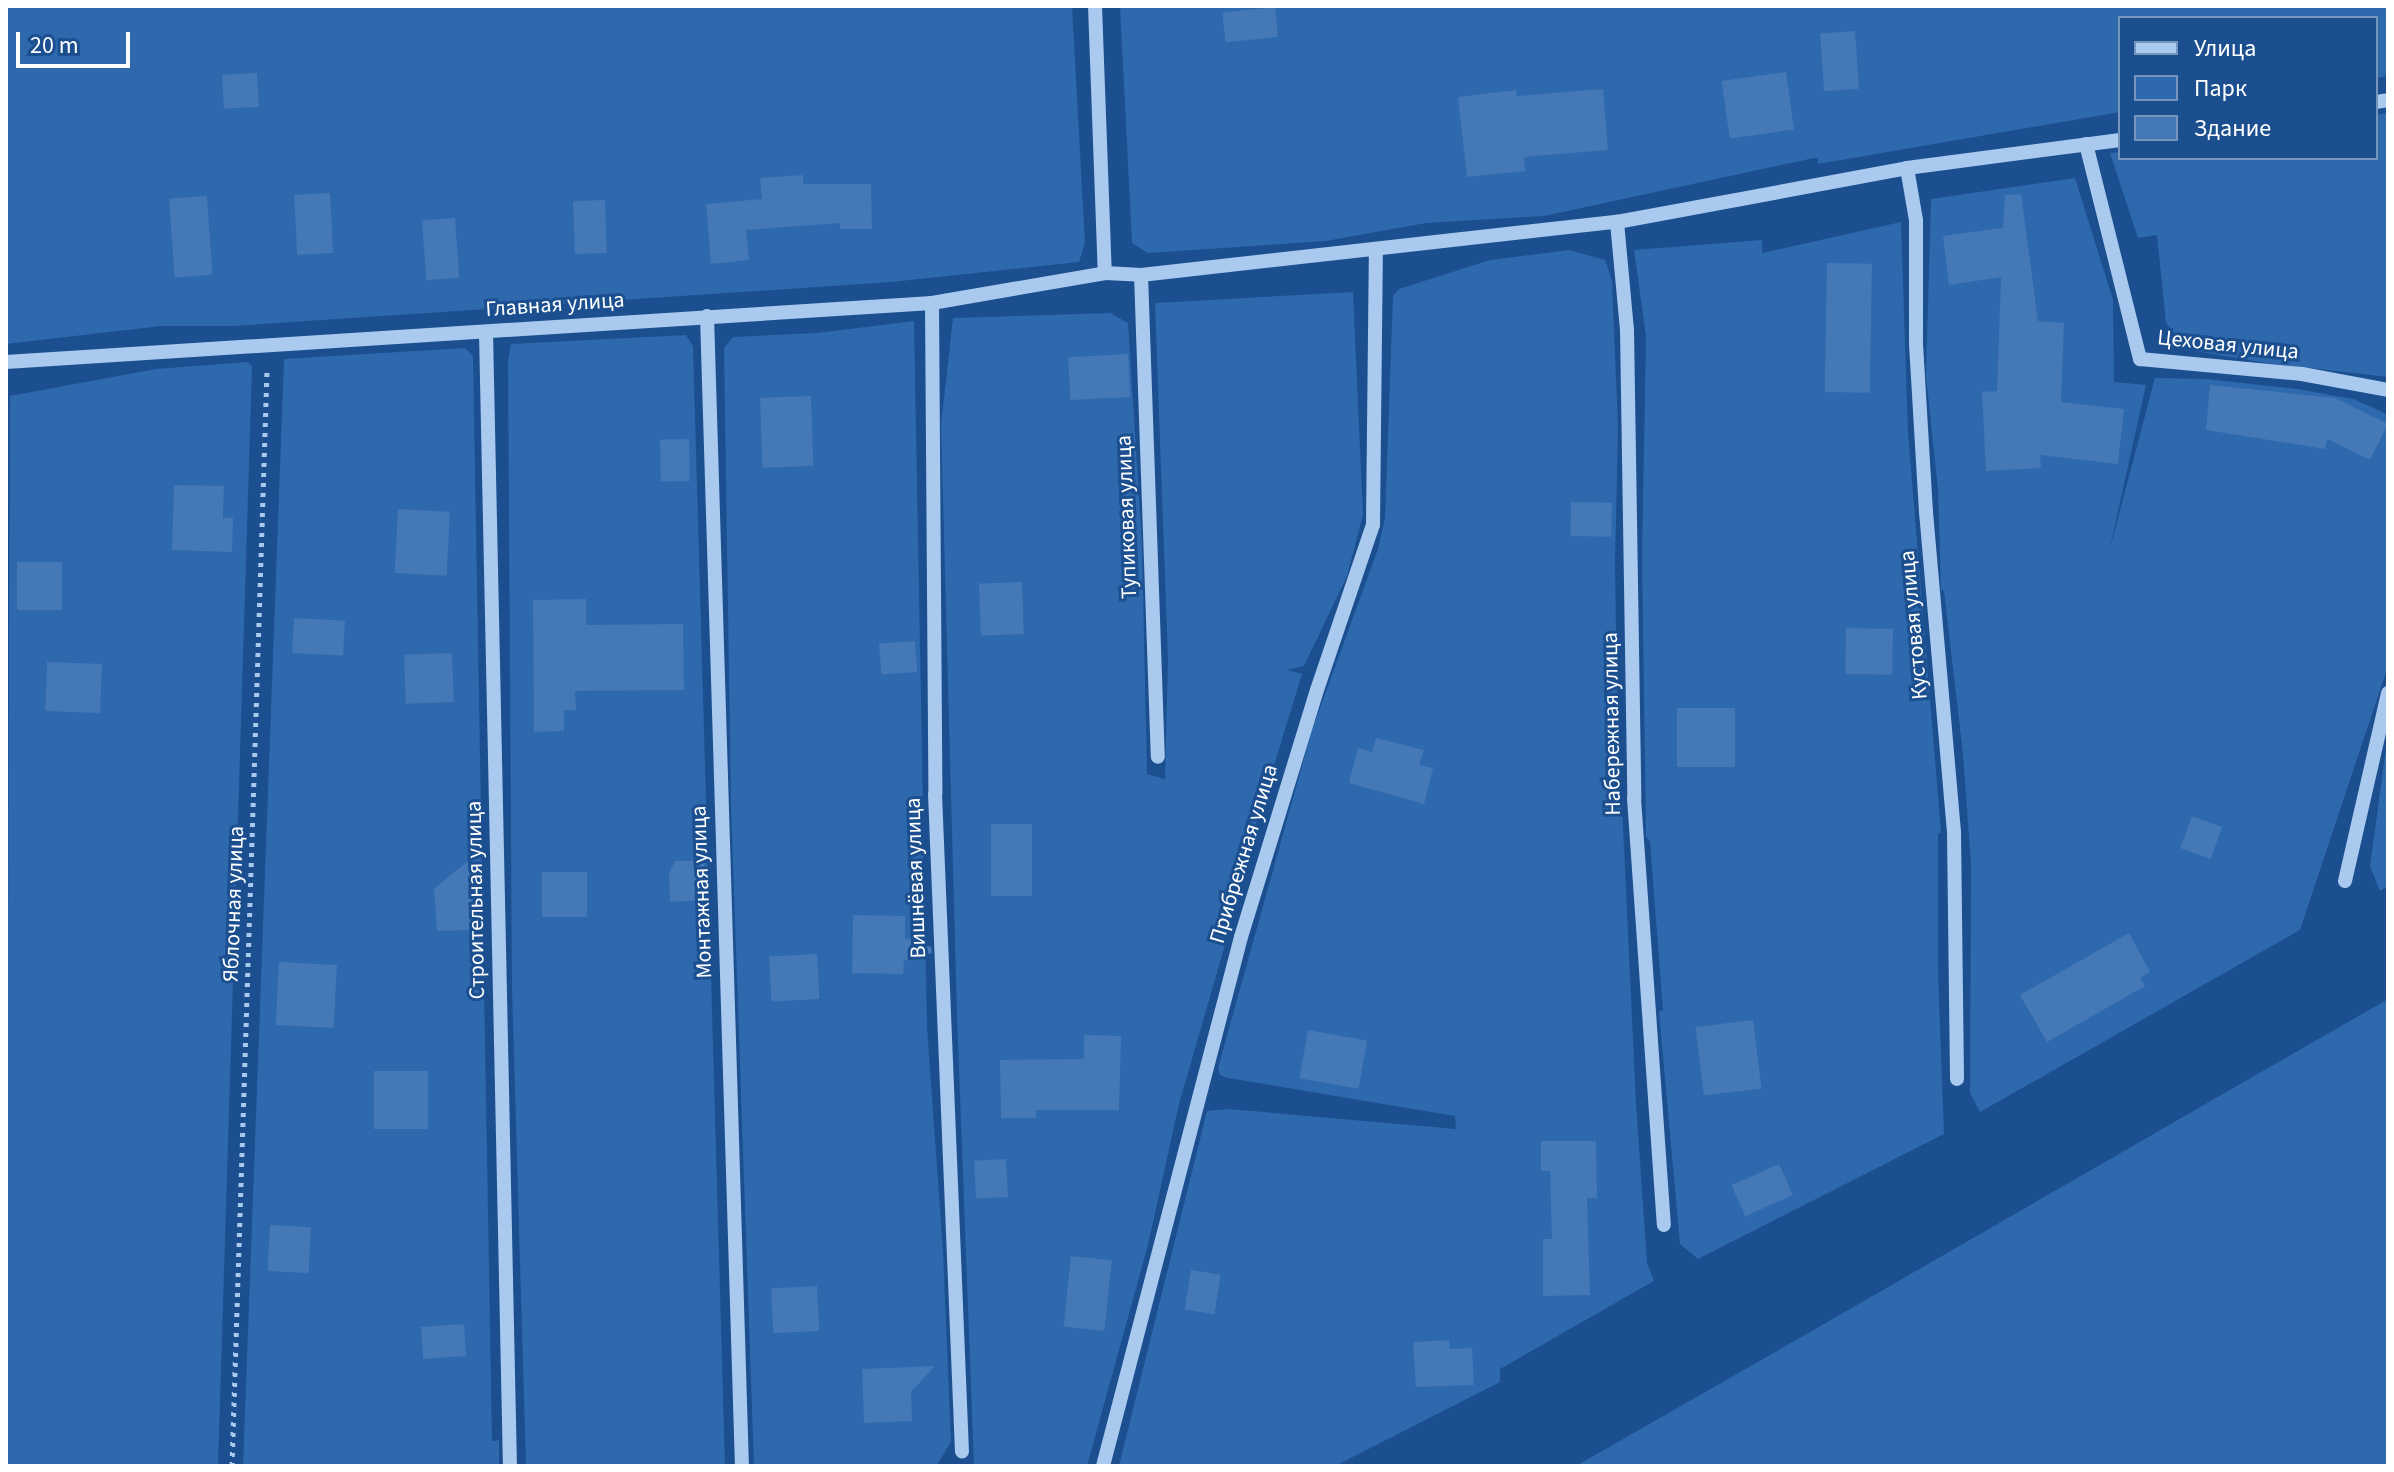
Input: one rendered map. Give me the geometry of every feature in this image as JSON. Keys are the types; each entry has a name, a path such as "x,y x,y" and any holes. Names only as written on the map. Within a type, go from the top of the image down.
{"street":[{"path":"1095,6 1105,273"},
{"name":"Главная улица","path":"6,362 932,303 1105,273 1141,275 1617,222 1907,168 2118,140"},
{"name":"Цеховая улица","path":"2086,144 2140,359 2302,374 2388,390"},
{"name":"Кустовая улица","path":"1907,168 1916,220 1916,344 1926,512 1954,832 1957,1079"},
{"name":"Набережная улица","path":"1617,222 1627,329 1634,798 1664,1225"},
{"name":"Прибрежная улица","path":"1103,1466 1241,937 1317,690 1373,525 1376,250"},
{"name":"Тупиковая улица","path":"1141,275 1158,757"},
{"name":"Вишнёвая улица","path":"932,303 935,794 962,1451"},
{"name":"Монтажная улица","path":"707,316 742,1466"},
{"name":"Строительная улица","path":"486,332 510,1466"},
{"path":"2345,881 2388,693"}],"path":[{"name":"Яблочная улица","path":"232,1466 268,344"}],"green space":[{"path":"6,6 1072,6 1085,243 1079,262 891,282 233,326 161,326 6,344"},
{"path":"1120,6 2388,6 2388,76 2378,78 2378,16 2118,16 2118,112 1818,164 1818,158 1814,158 1544,216 1426,223 1326,241 1148,253 1132,243"},
{"path":"2388,113 2388,377 2266,363 2189,350 2166,323 2157,235 2138,238 2110,153 2118,152 2118,160 2378,160 2378,115"},
{"path":"2075,178 2113,300 2114,382 2146,385 2109,552 2155,378 2206,379 2353,399 2388,415 2388,666 2300,930 1980,1112 1970,1093 1971,865 1963,754 1944,591 1941,590 1938,490 1926,376 1931,199"},
{"path":"1901,222 1908,433 1941,832 1938,834 1938,972 1944,1134 1698,1259 1680,1244 1659,1012 1663,1010 1650,842 1646,836 1642,557 1646,336 1634,250 1762,240 1762,253"},
{"path":"1569,250 1605,260 1612,280 1618,428 1615,564 1617,698 1636,1103 1647,1263 1654,1281 1500,1369 1500,1382 1335,1466 1119,1466 1207,1111 1228,1109 1456,1129 1455,1116 1228,1078 1220,1075 1218,1068 1312,730 1378,549 1385,518 1393,296 1399,289 1490,260"},
{"path":"1353,292 1363,515 1347,576 1304,666 1287,670 1302,674 1256,824 1250,846 1253,848 1179,1104 1148,1245 1087,1466 974,1466 957,1016 941,425 953,318 1110,313 1128,323 1142,543 1147,774 1165,779 1168,660 1155,303"},
{"path":"914,321 927,1027 943,1251 951,1442 936,1466 754,1466 731,806 724,348 733,337 817,333"},
{"path":"686,335 693,346 725,1466 526,1466 512,988 508,361 511,344"},
{"path":"465,348 473,356 492,1441 499,1440 499,1466 243,1466 284,359"},
{"path":"247,362 252,366 218,1466 6,1466 10,396 156,369"},
{"path":"2388,733 2388,886 2380,891 2370,866"},
{"path":"2388,999 2388,1466 1576,1466 1810,1332"}],"building":[{"path":"1275,7 1278,37 1225,42 1222,13"},
{"path":"1855,31 1859,89 1824,91 1820,33"},
{"path":"1786,72 1794,129 1730,138 1722,81"},
{"path":"257,73 259,107 224,109 222,75"},
{"path":"1603,89 1608,150 1524,157 1525,171 1467,177 1458,97 1516,90 1517,96"},
{"path":"803,175 803,184 871,184 872,229 840,229 840,223 746,230 749,260 711,264 706,204 762,199 760,178"},
{"path":"330,193 333,253 297,255 294,195"},
{"path":"2021,194 2038,321 2064,323 2061,402 2124,409 2118,464 2040,455 2041,468 1986,471 1982,392 1997,391 2001,277 1949,285 1943,236 2003,228 2005,195"},
{"path":"207,196 213,275 175,277 169,199"},
{"path":"605,200 607,253 575,254 573,201"},
{"path":"455,218 459,278 426,280 422,220"},
{"path":"1827,263 1872,264 1870,393 1825,392"},
{"path":"1128,354 1130,397 1070,400 1068,357"},
{"path":"2210,385 2335,398 2388,424 2370,460 2327,439 2325,449 2206,430"},
{"path":"811,396 813,466 762,468 760,398"},
{"path":"689,439 690,481 661,481 660,440"},
{"path":"174,485 224,486 223,518 233,518 232,552 172,550"},
{"path":"1571,502 1612,503 1611,537 1570,536"},
{"path":"398,509 450,512 447,576 395,573"},
{"path":"17,562 62,562 62,610 17,610"},
{"path":"1022,582 1024,634 981,635 979,584"},
{"path":"586,599 586,625 683,624 684,690 575,691 576,710 564,710 564,731 534,732 533,600"},
{"path":"294,618 345,621 343,656 292,653"},
{"path":"1846,628 1893,629 1892,675 1845,674"},
{"path":"915,641 917,672 881,674 879,644"},
{"path":"452,653 454,702 406,704 404,655"},
{"path":"47,662 102,664 100,713 45,711"},
{"path":"1677,708 1735,708 1735,767 1677,767"},
{"path":"1376,738 1424,750 1419,765 1433,768 1424,804 1349,783 1358,748 1372,752"},
{"path":"2192,816 2222,827 2210,859 2180,848"},
{"path":"991,824 1032,824 1032,896 991,896"},
{"path":"469,860 473,930 437,931 434,889"},
{"path":"675,861 704,861 706,900 670,902 669,873"},
{"path":"542,872 587,872 587,917 542,917"},
{"path":"853,915 905,916 905,938 931,947 932,953 904,961 903,974 852,973"},
{"path":"2129,933 2150,972 2140,978 2145,986 2047,1042 2020,995"},
{"path":"817,954 819,999 771,1001 769,957"},
{"path":"279,962 337,965 334,1028 276,1025"},
{"path":"1753,1020 1761,1088 1704,1096 1695,1027"},
{"path":"1308,1030 1367,1040 1359,1089 1299,1078"},
{"path":"1084,1035 1121,1036 1119,1110 1036,1110 1036,1118 1001,1118 1000,1060 1084,1059"},
{"path":"374,1071 428,1071 428,1129 374,1129"},
{"path":"1541,1141 1596,1141 1597,1198 1587,1198 1590,1295 1543,1296 1543,1239 1552,1239 1550,1171 1541,1171"},
{"path":"1006,1159 1008,1197 976,1199 974,1161"},
{"path":"1779,1164 1793,1195 1745,1216 1731,1185"},
{"path":"270,1225 311,1227 309,1273 268,1271"},
{"path":"1071,1256 1112,1260 1104,1331 1064,1327"},
{"path":"1191,1270 1221,1275 1214,1314 1185,1310"},
{"path":"817,1286 819,1331 773,1333 771,1288"},
{"path":"464,1324 466,1356 423,1359 421,1327"},
{"path":"1449,1340 1450,1349 1472,1348 1474,1385 1416,1387 1413,1342"},
{"path":"935,1366 911,1392 912,1421 864,1423 862,1369"}]}
